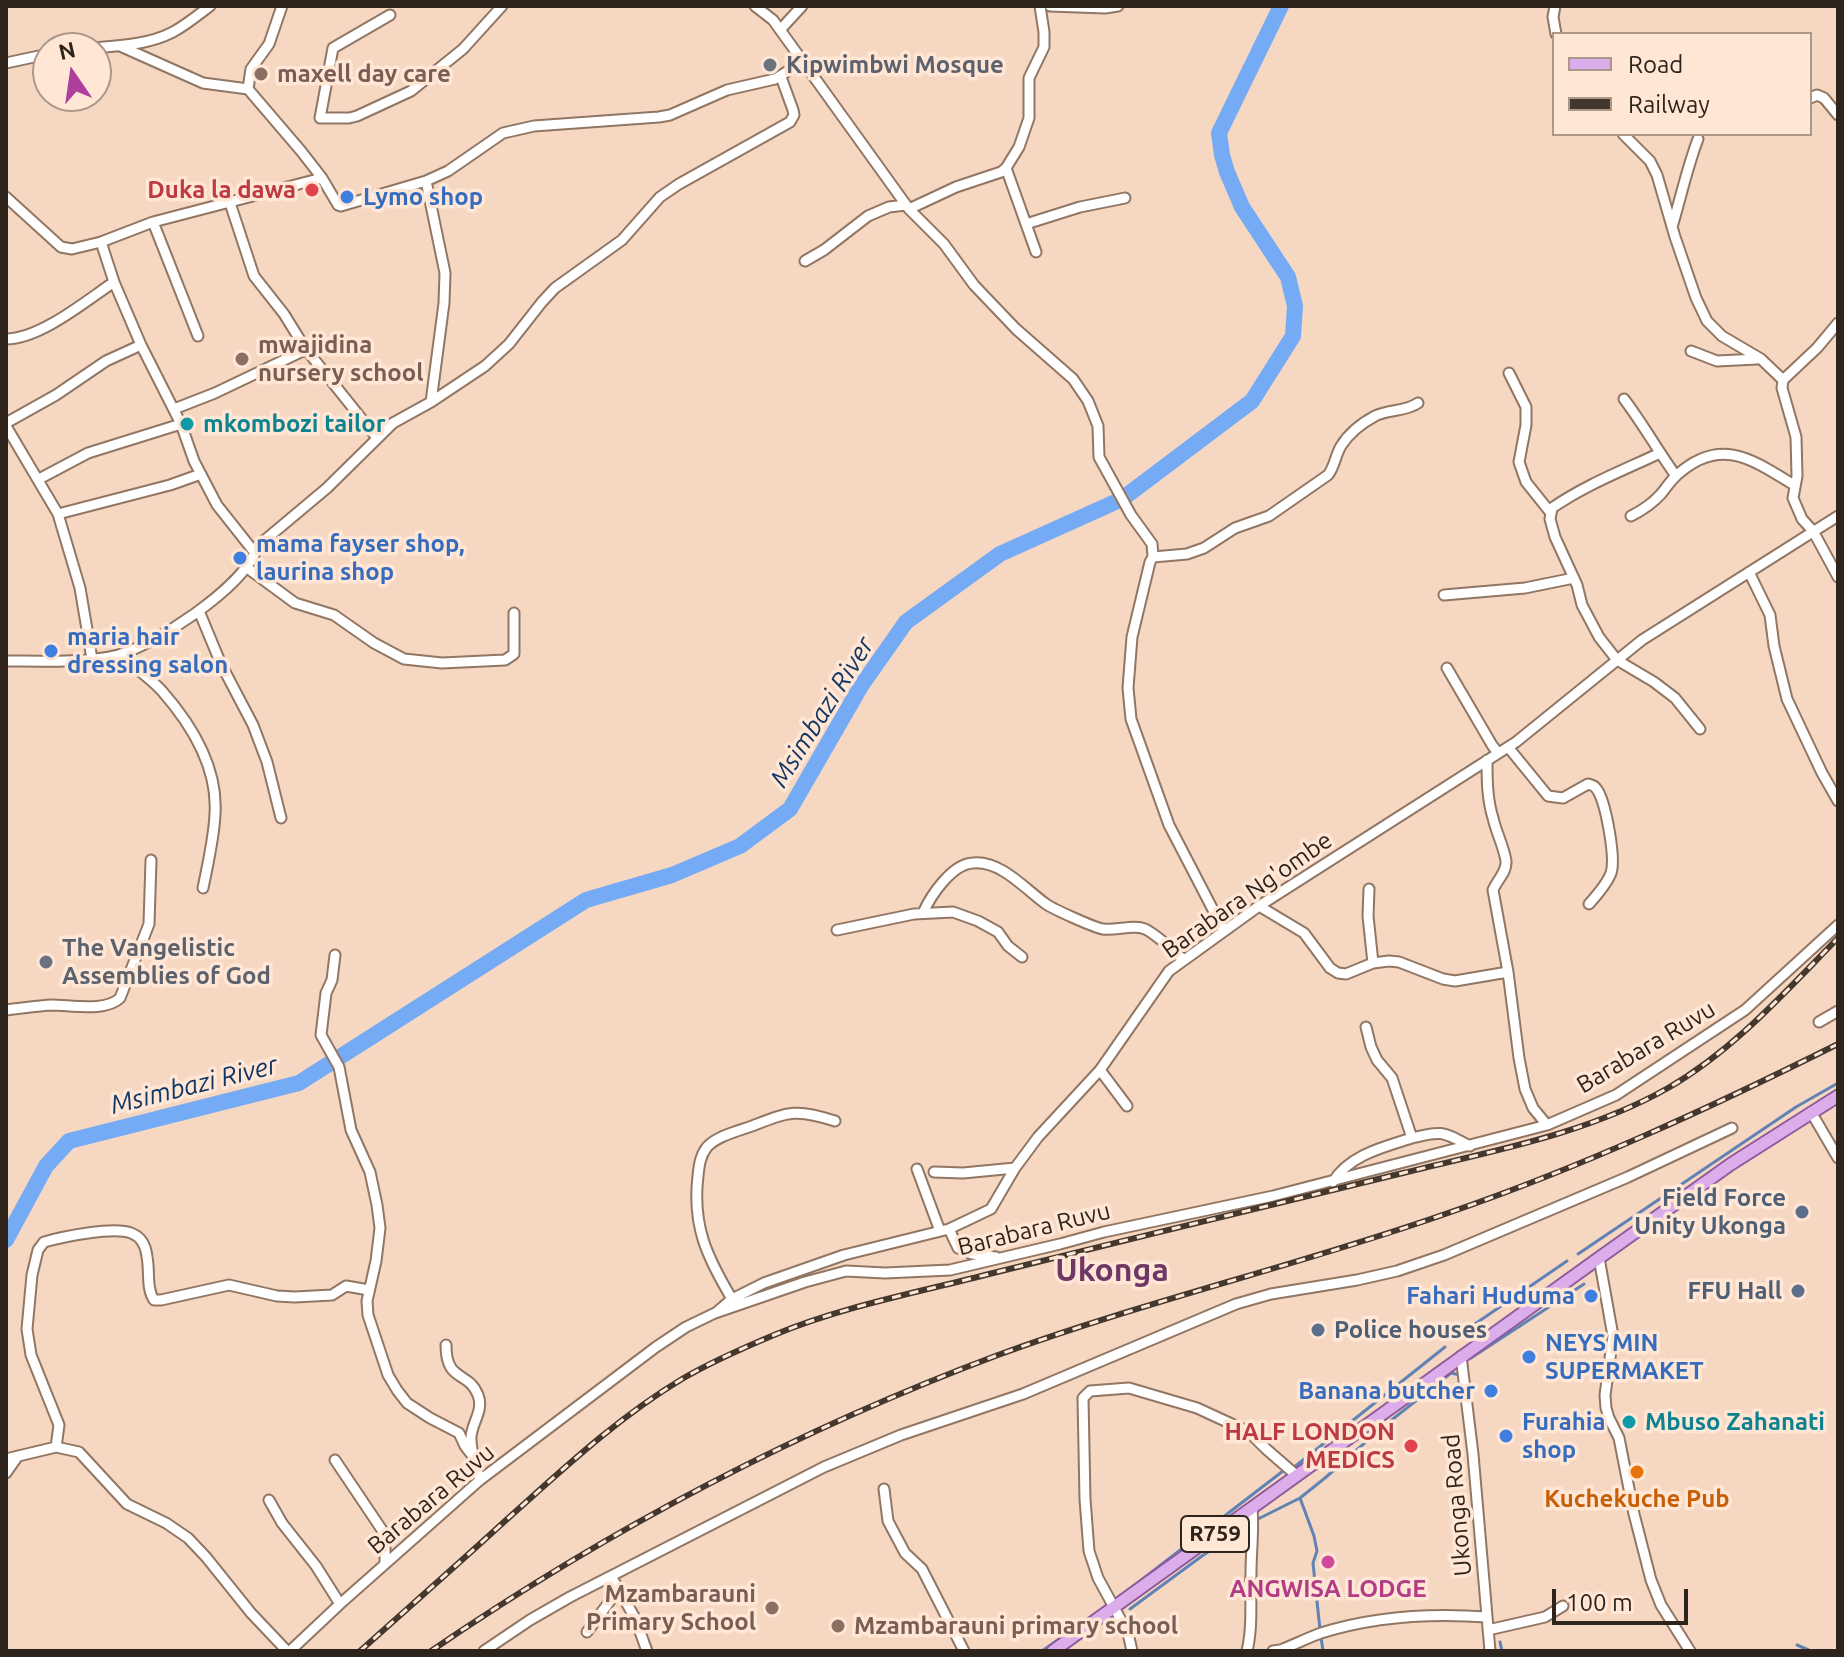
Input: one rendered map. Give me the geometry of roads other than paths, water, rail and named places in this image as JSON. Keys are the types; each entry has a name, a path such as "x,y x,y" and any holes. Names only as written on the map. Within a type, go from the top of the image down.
{"main road":[{"name":"R759","path":"1053,1651 1731,1164 1838,1096"}],"street":[{"path":"112,47 174,32 210,6"},
{"path":"248,89 251,69 269,44 282,6"},
{"path":"390,15 333,48 320,118 357,116 411,91 463,49 502,6"},
{"path":"755,6 768,15 804,61 848,127 908,207 944,244 974,285 1016,329 1073,379 1088,401 1098,426 1099,457 1131,515 1152,544 1153,557 1132,637 1128,688 1131,719 1169,825 1224,931"},
{"path":"780,30 802,6"},
{"path":"805,261 868,216 889,207 908,207 1006,168 1019,147 1029,118 1029,78 1044,47 1040,6"},
{"path":"1050,6 1118,6"},
{"path":"1555,6 1556,32"},
{"path":"120,46 203,83 248,89 301,151 341,206 426,181 448,171 503,133 534,126 670,115 727,90 781,77 804,61"},
{"path":"6,63 32,57"},
{"path":"253,550 327,488 393,423 485,366 501,352 555,288 622,240 660,197 790,122 793,110 781,77"},
{"path":"1812,97 1817,95 1824,98 1838,115"},
{"path":"1625,136 1650,161 1657,175 1696,298 1707,321 1722,336 1761,359 1783,380"},
{"path":"1672,227 1698,139"},
{"path":"1006,168 1036,252"},
{"path":"6,197 65,249 72,249 191,211 322,178"},
{"path":"426,181 445,273 431,402"},
{"path":"1026,224 1080,207 1125,198"},
{"path":"230,203 254,276 284,314 305,348 377,438"},
{"path":"153,222 198,336"},
{"path":"6,661 92,659 119,655 160,636 199,611 235,580 254,556 253,550 217,505 194,461 181,424 141,345 114,282 101,242"},
{"path":"6,339 21,338 42,330 114,282"},
{"path":"1838,323 1783,380 1782,388 1796,437 1797,476 1793,498 1802,519 1813,531 1838,577"},
{"path":"92,659 80,588 58,514 6,425 106,361 141,345"},
{"path":"174,409 215,393 305,348"},
{"path":"1691,351 1717,361 1761,359"},
{"path":"1509,373 1526,407 1519,462 1526,482 1550,512"},
{"path":"1624,399 1676,476"},
{"path":"1153,557 1187,554 1204,548 1235,528 1269,516 1328,475 1340,447 1363,423 1418,403"},
{"path":"39,479 88,453 181,424"},
{"path":"1660,453 1558,503 1552,508 1550,519 1582,605 1599,637 1617,660 1675,698 1700,729"},
{"path":"1631,516 1649,506 1676,476 1704,458 1722,453 1745,458 1794,485"},
{"path":"58,514 201,474"},
{"name":"Barabara Ng'ombe","path":"715,1313 749,1289 844,1255 944,1230 991,1209 1038,1137 1100,1070 1169,971 1259,906 1508,747 1642,640 1838,516"},
{"path":"246,567 295,603 334,615 392,654 416,661 442,663 510,658 514,654 514,613"},
{"path":"1749,572 1770,615 1787,699 1838,801"},
{"path":"1444,595 1525,588 1574,578"},
{"path":"199,611 221,664 253,725 267,762 281,818"},
{"path":"119,655 161,690 173,705 194,733 209,769 215,812 203,888"},
{"path":"1447,668 1498,753"},
{"path":"1508,747 1548,796 1563,798 1588,784 1597,789 1613,860 1611,874 1589,904"},
{"path":"1487,760 1487,789 1506,862 1493,890 1519,1058 1527,1097 1547,1125"},
{"path":"6,1010 50,1005 100,1006 115,1003 120,998 149,924 151,860"},
{"path":"923,913 933,892 958,869 969,863 987,863 1026,886 1047,905 1098,928 1142,928 1184,960"},
{"path":"1369,889 1368,916 1373,963"},
{"path":"1259,906 1304,933 1330,968 1338,973 1346,974 1373,963 1389,961 1455,981 1508,972"},
{"path":"837,930 923,913 953,912 998,932 1008,946 1022,957"},
{"name":"Barabara Ruvu","path":"288,1651 480,1480 656,1347 715,1313 846,1271 921,1273 950,1270 1104,1232 1333,1182 1547,1125 1616,1095 1745,1010 1838,925"},
{"path":"335,955 321,1035 339,1067 351,1130 370,1172 377,1205 380,1228 367,1301 368,1315 388,1375 397,1390 407,1403 459,1433 475,1459"},
{"path":"1819,1022 1838,1011"},
{"path":"1366,1027 1377,1060 1392,1078 1412,1138"},
{"path":"1100,1070 1127,1106"},
{"path":"732,1299 713,1268 698,1224 697,1187 701,1158 708,1145 784,1113 796,1111 835,1121"},
{"path":"1811,1112 1838,1158"},
{"path":"484,1651 530,1620 611,1576 824,1467 901,1435 1023,1394 1236,1304 1271,1294 1397,1271 1444,1255 1628,1177 1732,1128"},
{"path":"1333,1182 1338,1174 1358,1159 1412,1138 1443,1132 1470,1146"},
{"path":"934,1172 963,1173 1015,1168"},
{"path":"917,1169 944,1230 958,1248 972,1254 1002,1258"},
{"path":"56,1447 59,1425 31,1355 27,1329 32,1275 38,1250 44,1242 94,1233 129,1232 144,1244 154,1300 229,1285 277,1296 332,1295 346,1286 369,1290"},
{"path":"1599,1258 1613,1336 1606,1408 1619,1438 1651,1580 1661,1605 1690,1651"},
{"path":"446,1345 449,1366 471,1385 478,1397 480,1409 470,1438 480,1480"},
{"name":"Ukonga Road","path":"1461,1356 1490,1651"},
{"path":"1132,1651 1128,1633 1092,1565 1089,1551 1083,1398 1090,1391 1129,1388 1193,1407 1249,1432 1296,1475"},
{"path":"6,1459 56,1447 79,1452 127,1504 188,1538 251,1613 288,1651"},
{"path":"6,1473 18,1456"},
{"path":"335,1460 382,1530 385,1564"},
{"path":"884,1489 888,1521 905,1553 922,1569 964,1651"},
{"path":"269,1500 340,1604"},
{"path":"1247,1651 1254,1531 1252,1508"},
{"path":"611,1576 635,1618 647,1651"},
{"path":"587,1632 618,1590"},
{"path":"1488,1630 1545,1617 1563,1606"},
{"path":"1273,1651 1361,1623 1400,1617 1487,1617"}],"waterway":[{"name":"Msimbazi River","path":"6,1240 46,1166 69,1141 299,1083 586,900 672,875 740,846 790,809 861,686 906,622 1000,554 1122,499 1252,401 1293,336 1295,306 1288,277 1242,207 1227,172 1219,133 1281,6"},
{"path":"1578,1254 1796,1107 1838,1083"},
{"path":"1469,1328 1567,1261"},
{"path":"1471,1358 1584,1284"},
{"path":"1293,1468 1445,1347"},
{"path":"1256,1520 1300,1498 1451,1373 1460,1375"},
{"path":"1127,1591 1287,1471"},
{"path":"1300,1498 1317,1551 1313,1563 1320,1630"},
{"path":"1130,1609 1244,1528"},
{"path":"1042,1651 1108,1605"},
{"path":"1321,1637 1323,1651"},
{"path":"1500,1642 1502,1651"},
{"path":"1797,1645 1811,1651"}],"railway":[{"path":"360,1651 590,1446 658,1394 716,1361 799,1325 852,1308 1505,1149 1605,1118 1668,1088 1715,1056 1758,1019 1838,938"},
{"path":"431,1651 566,1564 635,1524 777,1450 923,1384 1110,1317 1336,1250 1498,1195 1646,1135 1838,1044"}],"place":[{"name":"Kipwimbwi Mosque","path":"770,65"},
{"name":"maxell day care","path":"261,74"},
{"name":"Duka la dawa","path":"312,190"},
{"name":"Lymo shop","path":"347,197"},
{"name":"mwajidina nursery school","path":"242,359"},
{"name":"mkombozi tailor","path":"187,424"},
{"name":"mama fayser shop, laurina shop","path":"240,558"},
{"name":"maria hair dressing salon","path":"51,651"},
{"name":"The Vangelistic Assemblies of God","path":"46,962"},
{"name":"Field Force Unity Ukonga","path":"1802,1212"},
{"name":"FFU Hall","path":"1798,1291"},
{"name":"Fahari Huduma","path":"1591,1296"},
{"name":"Police houses","path":"1318,1330"},
{"name":"NEYS MIN SUPERMAKET","path":"1529,1357"},
{"name":"Banana butcher","path":"1491,1391"},
{"name":"Mbuso Zahanati","path":"1629,1422"},
{"name":"Furahia shop","path":"1506,1436"},
{"name":"HALF LONDON MEDICS","path":"1411,1446"},
{"name":"Kuchekuche Pub","path":"1637,1472"},
{"name":"ANGWISA LODGE","path":"1328,1562"},
{"name":"Mzambarauni Primary School","path":"772,1608"},
{"name":"Mzambarauni primary school","path":"838,1626"}],"district":[{"name":"Ukonga","path":"1112,1270"}]}
